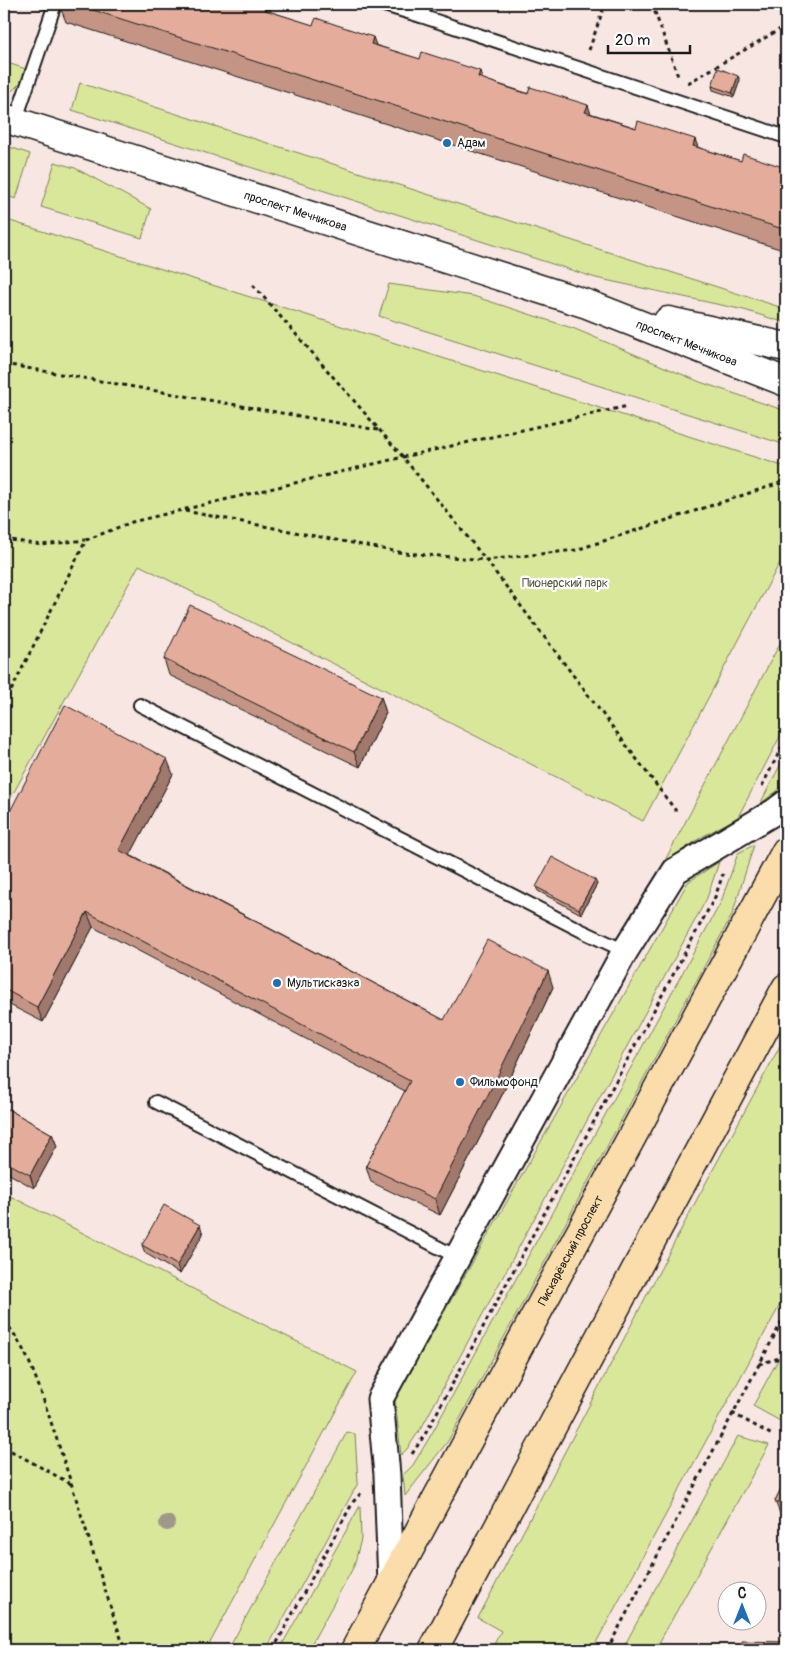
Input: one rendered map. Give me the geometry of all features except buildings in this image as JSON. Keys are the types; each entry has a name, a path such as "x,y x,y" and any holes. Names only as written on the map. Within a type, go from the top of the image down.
{"main road":[{"name":"Пискарёвский проспект","path":"355,1650 786,851"},
{"path":"433,1650 786,988"}],"street":[{"name":"проспект Мечникова","path":"9,120 587,304 786,382"},
{"name":"проспект Мечникова","path":"587,304 786,347"},
{"path":"391,1584 387,1475 380,1399 625,951 675,871 786,803"}],"lane":[{"path":"9,120 55,4"},
{"path":"380,4 423,10 582,70 786,137"},
{"path":"140,704 582,931 625,951"},
{"path":"156,1102 457,1258"}],"path":[{"path":"582,70 605,4"},
{"path":"652,4 681,87 782,28 786,29"},
{"path":"253,285 403,456 486,560 676,811"},
{"path":"4,364 379,430"},
{"path":"4,539 42,545 86,540 132,522 403,456 628,406"},
{"path":"183,510 404,553 486,560 576,550 786,481"},
{"path":"4,705 86,540"},
{"path":"759,793 786,739"},
{"path":"273,1650 353,1502 366,1488 402,1467 412,1455 427,1430 710,906 724,873"},
{"path":"607,1650 786,1314"},
{"path":"4,1321 10,1328 32,1369 72,1485 125,1650"},
{"path":"759,1364 786,1356"},
{"path":"732,1413 774,1436"},
{"path":"4,1447 72,1485"}],"green space":[{"path":"4,62 26,69 22,81 12,91 4,88"},
{"path":"80,83 786,309 786,323 744,310 596,278 72,110"},
{"path":"4,145 30,154 16,199 4,195"},
{"path":"55,162 75,168 151,209 142,238 41,207"},
{"name":"Пионерский парк","path":"4,219 786,467 786,551 643,821 139,565 4,810"},
{"path":"389,284 473,296 575,329 700,382 786,411 786,445 379,316"},
{"path":"786,632 786,725 738,817 700,838 671,858 661,868"},
{"path":"786,754 786,784 760,804"},
{"path":"754,845 732,915 448,1441 405,1496 403,1475 413,1465 431,1435 721,902 738,853"},
{"path":"719,862 707,898 423,1425 401,1455 395,1399 688,882"},
{"path":"786,1035 786,1294 592,1650 491,1650 501,1631 478,1618 696,1201"},
{"path":"4,1193 357,1372 206,1650 4,1650"},
{"path":"786,1345 786,1414 782,1422 753,1406"},
{"path":"347,1432 355,1434 358,1483 266,1650 228,1650"},
{"path":"738,1436 769,1445 655,1650 622,1650"},
{"path":"360,1506 361,1539 354,1566 308,1650 279,1650"}],"place":[{"name":"Адам","path":"447,143"},
{"name":"Мультисказка","path":"277,983"},
{"name":"Фильмофонд","path":"460,1082"}]}
